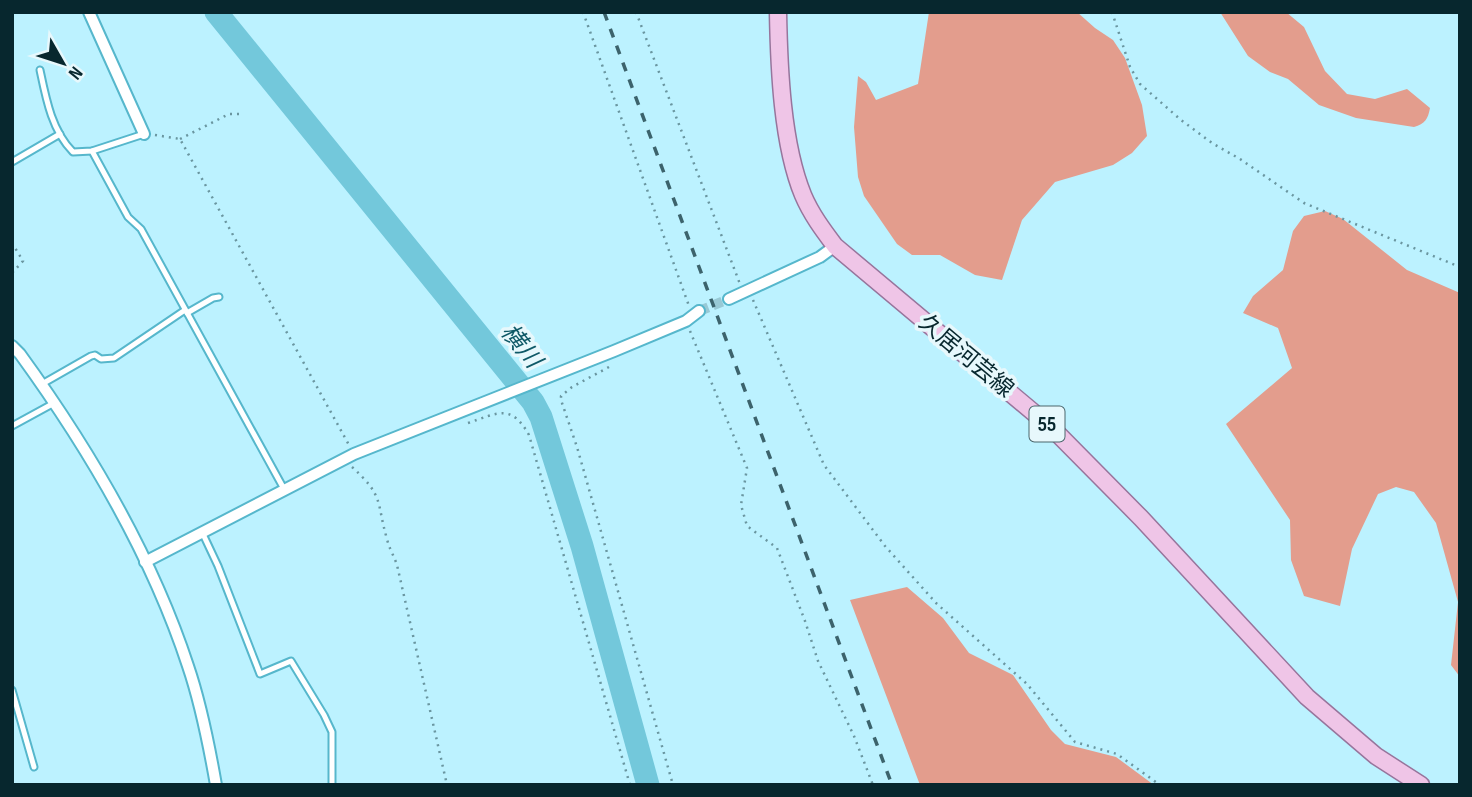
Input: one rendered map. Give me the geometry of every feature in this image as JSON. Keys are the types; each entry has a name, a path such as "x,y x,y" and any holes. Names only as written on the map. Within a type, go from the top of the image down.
{"main road":[{"name":"久居河芸線","path":"778,12 781,74 795,173 812,213 835,246 1052,428 1142,518 1307,697 1376,756 1422,785"}],"street":[{"path":"89,12 144,134"},
{"path":"729,299 820,257 835,246"},
{"path":"145,562 350,456 614,351 692,316"},
{"path":"12,346 56,402 106,484 145,562 189,669 216,785"}],"lane":[{"path":"40,70 48,109 60,134 73,152 92,150 144,134"},
{"path":"12,162 60,134"},
{"path":"92,150 128,217 141,229 284,489"},
{"path":"42,384 91,356 114,358 186,312 219,297"},
{"path":"12,426 56,402"},
{"path":"202,531 260,674 291,661 324,715 333,739 332,785"},
{"path":"12,690 34,767"}],"path":[{"path":"583,12 747,468 741,505 747,526 776,548 780,555 818,661 854,736 873,785"},
{"path":"636,12 746,292 824,465 885,546 936,603 1027,684 1075,742 1116,754 1160,785"},
{"path":"1112,12 1130,67 1140,84 1212,144 1240,159 1304,203 1460,267"},
{"path":"144,134 180,139 229,114 242,114"},
{"path":"180,139 350,456 352,467 369,482 379,501 387,541 397,565 447,785"},
{"path":"12,243 23,261 12,273"},
{"path":"612,365 572,387 561,396 561,400 577,447 673,785"},
{"path":"467,423 502,412 510,413 523,424 529,435 630,785"}],"shaded area":[{"path":"929,12 1077,12 1113,40 1125,58 1142,105 1147,136 1132,153 1113,165 1055,182 1022,220 1002,280 975,275 940,255 912,255 897,244 864,196 858,177 854,127 858,76 866,82 876,100 918,84"},
{"path":"1220,12 1286,12 1304,27 1325,71 1347,94 1375,99 1407,89 1430,108 1427,118 1414,127 1356,118 1319,105 1288,79 1270,72 1248,56"},
{"path":"1325,211 1343,219 1407,270 1460,293 1460,677 1451,665 1458,602 1436,523 1414,492 1396,487 1378,494 1352,549 1340,606 1304,596 1291,560 1290,520 1226,424 1292,368 1278,328 1243,313 1253,296 1283,270 1293,231 1304,216"},
{"path":"907,587 943,618 969,653 1013,675 1051,730 1065,744 1116,757 1154,785 920,785 850,600"}],"waterway":[{"name":"横川","path":"216,12 533,402 541,417 582,546 648,785"}],"tunnel":[{"path":"699,311 729,299"}],"railway":[{"path":"604,12 892,785"}]}
